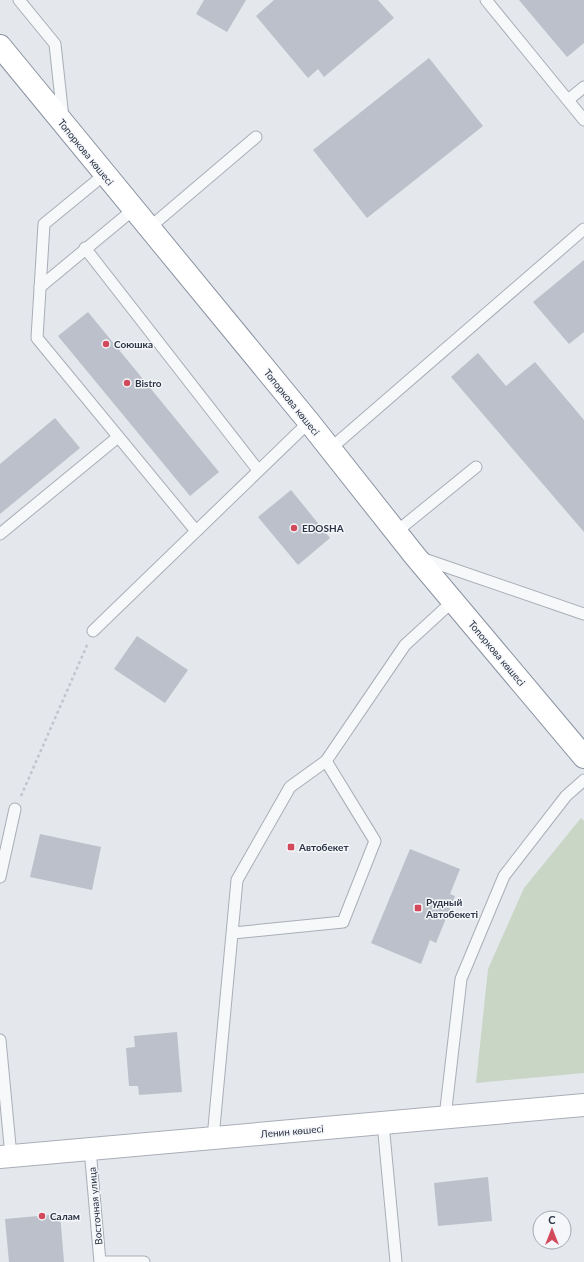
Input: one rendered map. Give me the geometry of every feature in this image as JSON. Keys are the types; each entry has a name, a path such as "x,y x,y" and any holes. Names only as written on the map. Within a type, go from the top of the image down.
{"main road":[{"name":"Топоркова көшесі","path":"0,46 148,228 309,422 415,556 584,758"},
{"name":"Ленин көшесі","path":"6,1157 584,1105"}],"lane":[{"path":"19,0 55,44 64,124"},
{"path":"486,0 584,120"},
{"path":"568,100 584,87"},
{"path":"148,228 256,137"},
{"path":"105,174 44,224 37,338 196,531"},
{"path":"40,287 85,248 134,209"},
{"path":"330,449 584,229"},
{"path":"85,248 258,470"},
{"path":"93,631 309,422"},
{"path":"0,534 118,437"},
{"path":"396,532 476,467"},
{"path":"415,556 584,614"},
{"path":"213,1138 237,880 290,787 326,761 406,645 452,600"},
{"path":"232,932 343,922 375,841 326,761"},
{"path":"445,1117 461,979 504,876 566,796 584,780"},
{"path":"0,877 15,810"},
{"path":"0,1040 6,1157"},
{"path":"383,1123 396,1262"},
{"name":"Восточная улица","path":"90,1149 100,1262"},
{"path":"100,1262 144,1262"}],"path":[{"path":"15,810 93,631"}],"green space":[{"path":"581,818 584,821 584,1073 476,1083 488,969 524,888"}],"building":[{"path":"204,0 246,0 227,32 196,14"},
{"path":"274,0 378,0 394,18 324,77 318,69 308,78 256,16"},
{"path":"519,0 584,0 584,43 567,57"},
{"path":"429,58 483,126 367,218 313,150"},
{"path":"584,260 584,332 569,344 533,302"},
{"path":"88,312 219,472 190,496 58,336"},
{"path":"478,353 506,386 535,362 584,420 584,532 451,377"},
{"path":"55,418 80,448 0,514 0,464"},
{"name":"EDOSHA","path":"291,490 330,538 298,565 258,517"},
{"path":"137,636 188,670 165,703 114,669"},
{"path":"40,834 101,847 92,890 30,877"},
{"name":"Рудный Автобекеті","path":"410,849 460,869 450,894 455,896 436,943 430,940 421,964 371,943"},
{"path":"177,1032 182,1092 139,1095 138,1086 129,1086 126,1048 135,1047 134,1036"},
{"path":"488,1177 492,1221 438,1226 434,1183"},
{"path":"60,1214 64,1262 9,1262 5,1219"}],"place":[{"name":"Союшка","path":"106,344"},
{"name":"Bistro","path":"127,383"},
{"name":"EDOSHA","path":"294,528"},
{"name":"Автобекет","path":"291,847"},
{"name":"Рудный Автобекеті","path":"418,908"},
{"name":"Салам","path":"42,1216"}]}
